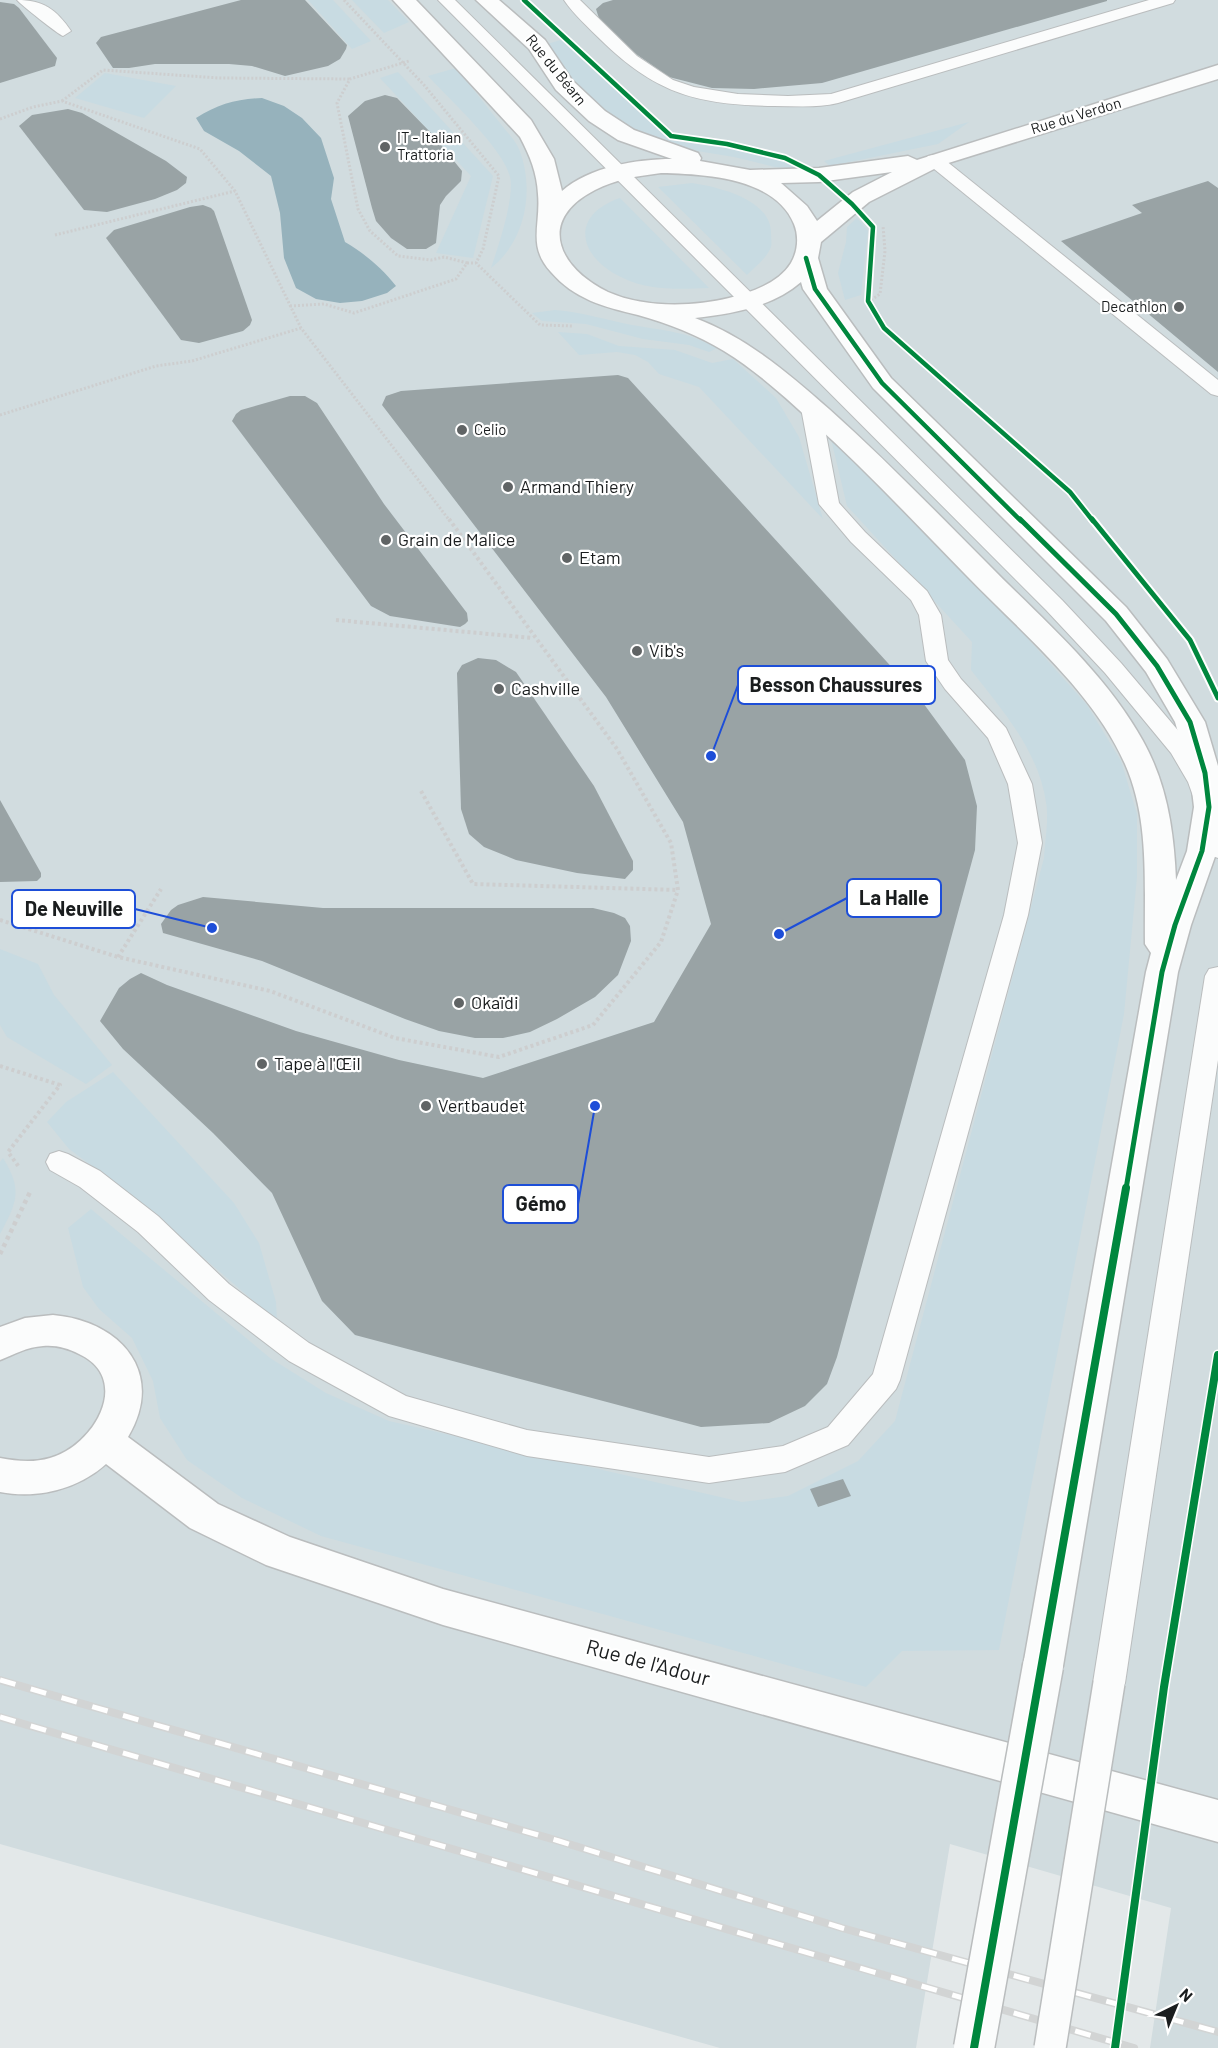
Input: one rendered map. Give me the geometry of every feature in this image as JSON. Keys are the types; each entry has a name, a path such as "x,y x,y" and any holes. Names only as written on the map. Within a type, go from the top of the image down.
{"street":[{"path":"404,0 523,125 537,145 551,186 548,246 554,261 567,276 596,295 688,323 743,351 811,408 886,477 1023,616 1080,678 1128,739 1151,795 1159,833 1162,972"},
{"name":"Rue du Béarn","path":"487,0 523,30 544,53 564,85 609,126 649,145 736,174"},
{"name":"Rue du Verdon","path":"639,308 690,312 749,301 778,288 792,277 808,248 861,197 934,160 1218,72"},
{"name":"Rue du Verdon","path":"736,174 798,177 934,160"},
{"path":"551,219 560,206 573,194 589,184 619,173 661,166 698,167 736,174 769,187 788,200 807,224 808,248 815,289 882,383 1116,614 1157,666 1190,722 1199,746 1209,807 1202,851 1175,925 1162,972 1043,1666 974,2048"},
{"path":"0,1344 35,1331 63,1330 88,1337 108,1352 122,1372 125,1396 120,1420 106,1443 82,1463 53,1475 22,1479 0,1475"},
{"name":"Rue de l'Adour","path":"106,1443 204,1516 291,1556 443,1607 1218,1821"}],"lane":[{"path":"25,0 49,16 63,31"},
{"path":"446,0 1054,605 1113,668 1179,747 1200,782 1209,807 1218,849"},
{"path":"572,0 581,12 649,74 688,91 734,98 794,102 832,99 1167,0"},
{"path":"934,160 1218,390"},
{"path":"59,1161 90,1179 148,1224 219,1292 299,1352 399,1407 527,1443 709,1470 785,1459 838,1436 886,1380 1016,915 1030,843 1020,784 998,734 953,684 937,662 930,615 919,596 858,537 829,504 811,408"},
{"path":"1050,2048 1218,976"}],"path":[{"path":"344,0 405,62 475,144 499,176 485,239 476,263"},
{"path":"0,119 33,107 62,101 103,70 219,78 350,79 450,49"},
{"path":"290,306 324,304 354,313 456,279 467,263 444,257 431,260 398,256 370,231 358,208 337,103 350,79"},
{"path":"0,920 118,957 270,991 395,1038 499,1057 593,1025 662,942 678,890 671,843 617,749 454,526 301,328 235,191 200,149 62,101"},
{"path":"55,235 235,191"},
{"path":"869,291 868,301 873,310"},
{"path":"0,415 156,366 192,361 301,328"},
{"path":"336,620 534,638"},
{"path":"421,791 473,884 678,890"},
{"path":"118,957 161,889"}],"shaded area":[{"path":"0,0 1218,0 1218,2048 1150,2048 1171,1908 950,1844 916,2048 720,2048 0,1844"},
{"path":"308,0 333,0 371,41 352,49"},
{"path":"352,0 388,0 409,22 384,33"},
{"path":"561,40 669,140 740,150 786,162 799,168 775,167 691,150 648,136 619,123 579,90 547,44"},
{"path":"456,68 515,142 524,164 526,197 519,229 503,257 491,268 508,209 510,177 506,166 487,139 428,76"},
{"path":"398,72 493,176 473,258 436,253 471,176 380,78"},
{"path":"105,73 176,86 144,118 75,98"},
{"path":"969,122 938,144 830,166 824,161"},
{"path":"692,183 741,197 753,203 769,221 771,247 764,259 747,275 658,187"},
{"path":"620,198 709,288 665,288 643,285 608,270 597,260 589,249 586,226 592,215 603,206"},
{"path":"857,218 868,231 861,295 845,300 838,273 846,242 847,227"},
{"path":"555,310 675,332 717,348 709,352 689,345 643,339 586,324 542,321 532,313"},
{"path":"558,332 587,334 619,346 675,350 712,363 733,359 776,398 799,437 823,519 699,387 659,374 648,362 635,355 617,352 579,355"},
{"path":"831,439 1013,622 1087,705 1121,761 1137,814 1137,877 1124,1014 999,1650 902,1651 866,1687 321,1536 242,1498 187,1460 160,1418 153,1381 132,1338 99,1309 83,1287 68,1228 91,1209 270,1358 326,1393 389,1421 742,1502 788,1496 858,1461 895,1421 1044,858 1047,816 1042,783 1027,748 971,670 972,642 847,506"},
{"path":"0,949 38,964 54,995 112,1065 86,1084 7,1037 0,1025"},
{"path":"113,1072 234,1203 259,1243 276,1302 277,1321 126,1191 69,1149 47,1122 66,1102"},
{"path":"3,1158 13,1179 15,1196 14,1204 0,1234 0,1162"}],"water":[{"path":"262,98 284,106 302,118 321,138 334,178 331,199 345,242 372,261 396,286 387,293 362,301 340,303 316,299 296,288 284,258 280,213 271,176 239,151 204,131 196,118 228,103"}],"building":[{"path":"241,0 305,0 347,45 346,49 340,59 328,66 285,76 252,66 229,64 155,64 113,68 96,43 101,37"},
{"path":"613,0 1107,1 822,83 754,89 712,88 669,77 603,31 596,9 603,3"},
{"path":"0,2 14,4 19,8 57,58 55,66 0,83"},
{"path":"385,95 397,98 432,134 462,171 461,181 440,205 436,243 426,249 407,249 391,238 376,221 372,208 348,116 365,101"},
{"path":"68,109 82,113 166,161 187,177 186,183 177,190 155,199 107,212 84,210 19,126 32,115"},
{"name":"Decathlon","path":"1208,181 1218,188 1218,372 1061,241 1142,213 1132,205"},
{"path":"203,205 214,211 252,320 243,331 199,343 181,340 106,238 114,230"},
{"path":"618,375 628,378 918,696 965,760 977,806 975,850 837,1357 827,1384 805,1406 769,1423 701,1427 355,1335 322,1301 272,1193 213,1133 123,1049 100,1021 119,988 141,973 167,985 296,1031 399,1060 483,1078 654,1022 711,924 683,822 606,697 382,405 386,396 401,391"},
{"path":"290,396 305,396 317,403 384,504 467,613 468,621 465,624 460,627 390,616 371,606 232,421 241,410"},
{"path":"478,658 496,660 516,672 594,786 633,861 633,870 625,879 577,873 516,860 484,847 469,834 461,809 457,673 462,665"},
{"path":"0,800 41,873 37,881 0,882"},
{"path":"203,897 323,908 593,908 625,918 630,926 631,941 618,975 595,997 530,1032 503,1038 475,1038 439,1031 405,1019 262,961 163,933 161,924 171,910 178,905"},
{"path":"843,1479 851,1496 818,1507 810,1489"}],"railway":[{"path":"0,1680 559,1841 842,1928 1218,2032"},
{"path":"0,1717 1134,2048"}],"cycle path":[{"path":"524,0 671,136 727,144 785,158 819,175 852,204 873,227 868,301 884,328 1070,492 1190,640 1218,698"},
{"path":"806,258 815,289 882,383 1116,614 1157,666 1190,722 1205,773 1209,807 1202,851 1175,925 1162,972 1110,1284 974,2048"},
{"path":"1115,2048 1164,1687 1218,1355"}],"place":[{"name":"IT - Italian Trattoria","path":"385,147"},
{"name":"Decathlon","path":"1179,307"},
{"name":"Celio","path":"462,430"},
{"name":"Armand Thiery","path":"508,487"},
{"name":"Grain de Malice","path":"386,540"},
{"name":"Etam","path":"567,558"},
{"name":"Vib's","path":"637,651"},
{"name":"Cashville","path":"499,689"},
{"name":"Besson Chaussures","path":"711,756"},
{"name":"De Neuville","path":"212,928"},
{"name":"La Halle","path":"779,934"},
{"name":"Okaïdi","path":"459,1003"},
{"name":"Tape à l'Œil","path":"262,1064"},
{"name":"Vertbaudet","path":"426,1106"},
{"name":"Gémo","path":"595,1106"}]}
